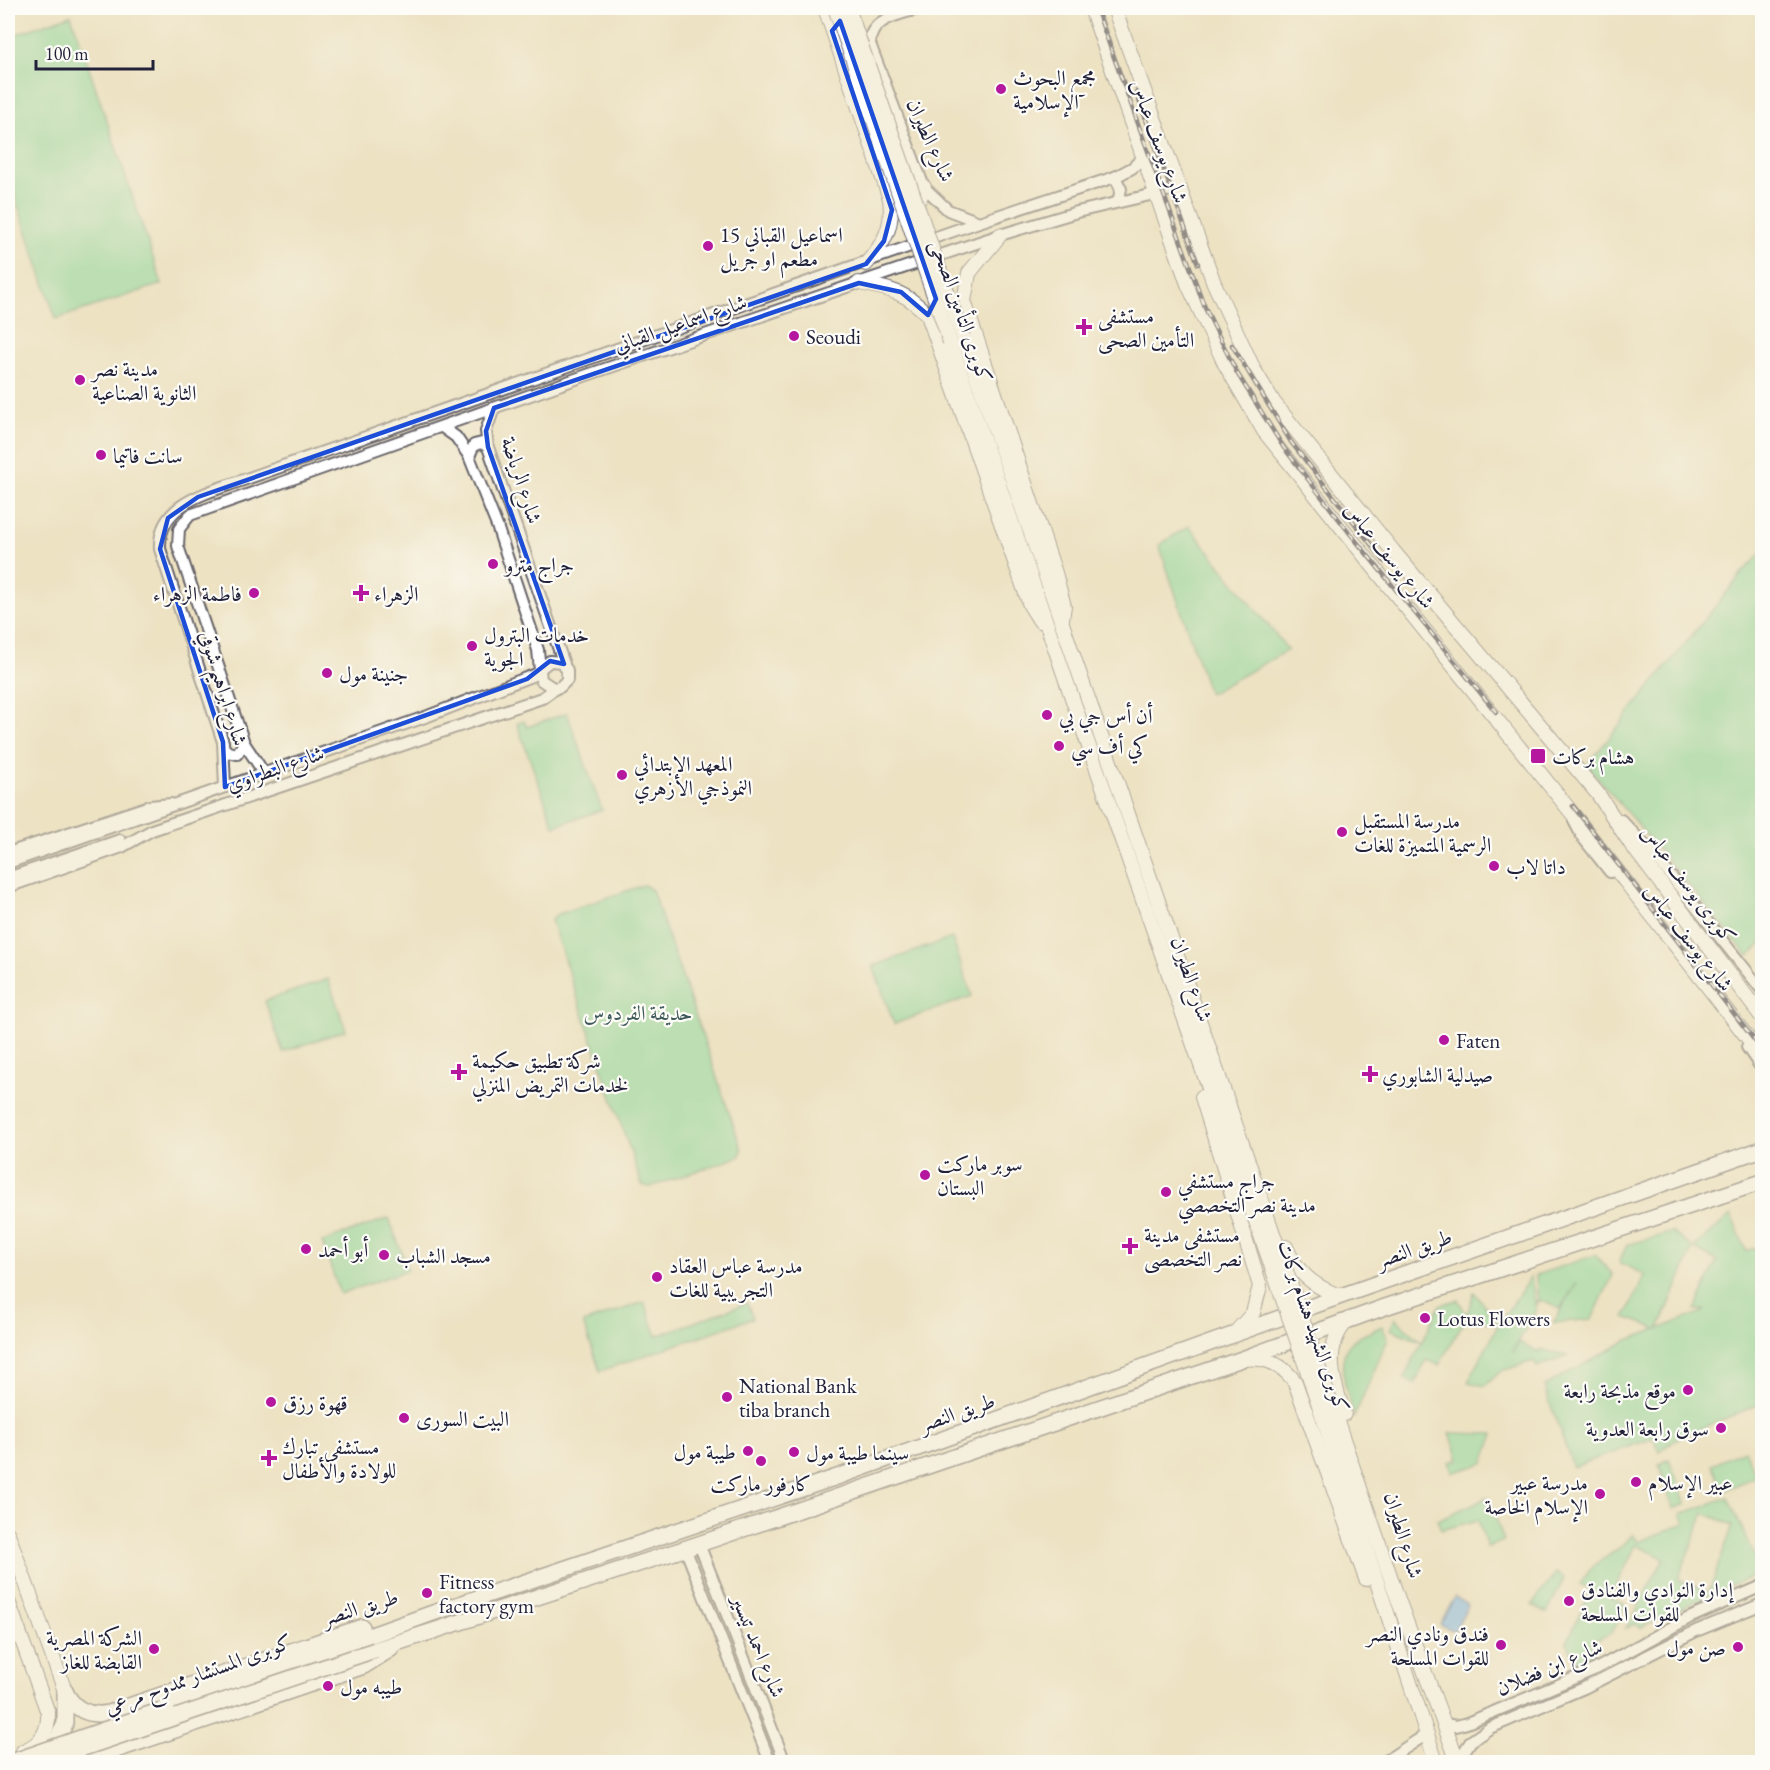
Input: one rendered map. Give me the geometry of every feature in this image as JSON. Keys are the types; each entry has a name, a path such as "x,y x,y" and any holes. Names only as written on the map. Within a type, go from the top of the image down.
{"highway":[{"name":"طريق النصر","path":"65,1691 82,1711 95,1714 108,1713 408,1612 433,1613 811,1486 1341,1296 1758,1150"},
{"name":"طريق النصر","path":"81,1762 364,1666 388,1652 397,1642 692,1546 1242,1359 1348,1319 1762,1182"},
{"path":"1323,1303 1318,1309 1318,1319 1329,1328"},
{"path":"1257,1328 1269,1331 1273,1340 1270,1349"},
{"name":"كوبرى المستشار ممدوح مرعي","path":"11,1762 433,1613"},
{"name":"كوبرى المستشار ممدوح مرعي","path":"40,1762 397,1642"},
{"path":"40,1762 48,1755 62,1732 66,1716 65,1691"},
{"path":"108,1713 105,1724 110,1739 119,1745 130,1747"},
{"path":"8,1756 22,1751"}],"main road":[{"path":"825,8 890,199 892,217 888,233 866,264"},
{"name":"كوبرى التأمين الصحى","path":"835,8 957,339"},
{"name":"كوبرى التأمين الصحى","path":"848,8 1054,626"},
{"name":"شارع يوسف عباس","path":"1091,8 1143,158 1204,321 1225,364 1264,431 1572,813"},
{"name":"شارع يوسف عباس","path":"1114,8 1224,308 1254,370 1274,403 1378,534 1509,686 1606,804"},
{"path":"890,199 901,205 909,205 920,198 924,187"},
{"path":"859,283 900,292 913,300 928,315 1030,604 1040,621 1054,626 1064,606 1055,573 964,301 969,273 1000,235"},
{"path":"928,315 933,301 941,295 956,295 964,301"},
{"name":"شارع الطيران","path":"1054,626 1203,1054 1200,1089 1259,1281 1258,1299 1253,1313 1244,1326 1227,1338"},
{"name":"كوبرى يوسف عباس","path":"1606,804 1631,844 1762,1016"},
{"path":"1572,813 1743,1028 1762,1056"},
{"name":"شارع الطيران","path":"1203,1054 1224,1067 1284,1267 1317,1286 1341,1296"},
{"name":"كوبرى الشهيد هشام بركات","path":"1203,1054 1284,1267 1386,1611"},
{"path":"1259,1281 1270,1288 1284,1286 1293,1275 1284,1267"},
{"name":"شارع الطيران","path":"1348,1319 1336,1339 1331,1370 1395,1568 1400,1590 1399,1602 1458,1762"},
{"path":"1242,1359 1269,1361 1287,1371 1295,1382 1369,1586 1386,1611 1436,1762"},
{"path":"1295,1382 1299,1369 1310,1361 1320,1362 1331,1370"},
{"name":"كوبرى الشهيد هشام بركات","path":"1324,1403 1399,1602"},
{"path":"8,1534 65,1691"},
{"path":"8,1600 48,1713 48,1726 43,1737 34,1746 22,1751"}],"street":[{"path":"832,31 844,17 861,8"},
{"name":"شارع الطيران","path":"921,8 879,23 870,38 872,50 924,187 948,210 979,222"},
{"name":"شارع اسماعيل القباني","path":"183,504 310,457 866,264 979,222 1115,177 1132,168 1143,158"},
{"path":"1115,177 1121,189 1118,202"},
{"name":"شارع اسماعيل القباني","path":"198,512 1000,235 1118,202 1180,188"},
{"name":"شارع الرياضة","path":"494,408 486,431 488,447 564,664"},
{"name":"شارع الرياضة","path":"441,427 456,437 469,456 497,526 540,670"},
{"path":"469,456 474,445 482,443 488,447"},
{"path":"310,457 315,471"},
{"name":"شارع ابراهيم شوقي","path":"183,504 165,523 160,536 160,549 225,749 225,787"},
{"name":"شارع ابراهيم شوقي","path":"198,512 183,521 179,528 178,546 244,742 264,773"},
{"path":"553,660 564,664 568,674 567,680 556,688 543,684 540,670 553,660"},
{"name":"شارع البطراوي","path":"8,853 150,806 177,805 540,670"},
{"name":"شارع البطراوي","path":"8,886 122,848 152,830 542,698 556,688"},
{"path":"225,749 232,754 237,754 241,751 244,742"},
{"name":"شارع يوسف عباس","path":"1606,804 1654,855 1762,990"},
{"path":"8,863 177,805"},
{"name":"شارع يوسف عباس","path":"1572,813 1583,838 1710,998 1762,1069"},
{"path":"8,878 152,830"},
{"name":"شارع احمد تيسير","path":"692,1546 727,1619 785,1762"},
{"name":"شارع احمد تيسير","path":"692,1546 714,1625 770,1762"},
{"name":"شارع ابن فضلان","path":"1445,1724 1450,1726 1467,1724 1603,1665 1689,1618 1762,1586"},
{"name":"شارع ابن فضلان","path":"1458,1762 1477,1736 1490,1728 1584,1688 1696,1631 1762,1604"},
{"path":"714,1625 727,1619"},
{"path":"1467,1724 1468,1733 1477,1736"},
{"path":"1391,1762 1428,1738"}],"highlighted area":[{"path":"840,21 936,299 928,315 901,292 859,283 494,408 486,431 488,447 564,664 550,661 527,679 225,787 223,742 160,549 168,518 198,497 866,264 884,241 892,210 832,31"}],"green space":[{"path":"71,15 162,284 56,319 8,176 8,37"},
{"path":"1189,526 1288,650 1209,694 1159,545"},
{"path":"1762,553 1762,944 1748,956 1587,765 1744,571"},
{"path":"567,713 602,810 554,826 517,724 524,721 527,727"},
{"name":"حديقة الفردوس","path":"644,885 652,890 742,1150 739,1157 650,1187 642,1185 551,921 556,915"},
{"path":"952,938 972,996 894,1024 873,966"},
{"path":"328,979 346,1030 283,1052 265,1001"},
{"path":"1731,1215 1746,1251 1760,1246 1762,1265 1755,1269 1762,1283 1762,1403 1674,1440 1660,1452 1654,1438 1573,1467 1544,1386 1626,1341 1657,1329 1625,1317 1645,1275 1619,1262 1627,1245 1672,1232 1693,1248","holes":["1693,1248 1717,1261 1695,1310 1707,1310 1659,1329"]},
{"path":"389,1218 408,1270 340,1294 322,1242"},
{"path":"1595,1255 1613,1275 1592,1319 1553,1323 1577,1283 1560,1309 1540,1300 1538,1304 1536,1275"},
{"path":"1531,1276 1536,1310 1512,1353 1519,1342 1539,1352 1541,1349 1568,1356 1537,1367 1534,1361 1501,1371 1485,1386 1468,1382 1498,1325 1467,1316 1439,1365 1426,1360 1415,1384 1404,1378 1440,1305 1458,1300 1467,1315 1474,1292 1499,1324"},
{"path":"644,1302 657,1336 747,1303 753,1318 600,1371 583,1323"},
{"path":"1395,1318 1422,1342 1390,1329"},
{"path":"1382,1326 1388,1339 1354,1417 1344,1378 1344,1357 1353,1341"},
{"path":"1450,1433 1494,1434 1484,1463 1452,1473 1449,1462 1459,1459"},
{"path":"1744,1450 1756,1476 1724,1491 1712,1465"},
{"path":"1669,1459 1686,1504 1673,1509 1659,1464"},
{"path":"1489,1497 1504,1541 1487,1547 1478,1520 1441,1530 1437,1520"},
{"path":"1728,1497 1762,1572 1657,1619 1640,1629 1636,1624 1626,1628 1664,1558 1636,1545 1611,1598 1625,1605 1612,1633 1591,1642 1597,1657 1578,1666 1567,1642 1591,1590 1580,1585 1585,1576 1591,1568 1618,1549 1633,1534 1638,1542 1685,1523 1681,1514","holes":["1704,1513 1733,1525 1709,1592 1678,1579"]},
{"path":"1556,1573 1564,1578 1547,1613 1532,1605"}],"water":[{"path":"1455,1597 1468,1605 1454,1631 1440,1624"}],"railway":[{"path":"1096,8 1205,308 1237,373 1284,448 1348,531 1496,712"},
{"path":"1136,92 1198,264"},
{"path":"1232,345 1291,442 1385,562"},
{"path":"1573,806 1762,1050"}],"place":[{"name":"مجمع البحوث الإسلامية","path":"1001,89"},
{"name":"15 اسماعيل القباني مطعم او جريل","path":"708,246"},
{"name":"مستشفى التأمين الصحى","path":"1084,327"},
{"name":"Seoudi","path":"794,336"},
{"name":"مدينة نصر الثانوية الصناعية","path":"80,380"},
{"name":"سانت فاتيما","path":"101,455"},
{"name":"جراج مترو","path":"493,564"},
{"name":"فاطمة الزهراء","path":"254,593"},
{"name":"الزهراء","path":"361,593"},
{"name":"خدمات البترول الجوية","path":"472,646"},
{"name":"جنينة مول","path":"327,673"},
{"name":"أن أس جي بي","path":"1047,715"},
{"name":"كي أف سي","path":"1059,746"},
{"name":"هشام بركات","path":"1538,756"},
{"name":"المعهد الابتدائي النموذجي الأزهري","path":"622,775"},
{"name":"مدرسة المستقبل الرسمية المتميزة للغات","path":"1342,832"},
{"name":"داتا لاب","path":"1494,866"},
{"name":"Faten","path":"1444,1040"},
{"name":"شركة تطبيق حكيمة لخدمات التمريض المنزلي","path":"459,1072"},
{"name":"صيدلية الشابوري","path":"1370,1074"},
{"name":"سوبر ماركت البستان","path":"925,1175"},
{"name":"جراج مستشفي مدينة نصر التخصصي","path":"1166,1192"},
{"name":"مستشفى مدينة نصر التخصصى","path":"1130,1246"},
{"name":"أبو أحمد","path":"306,1249"},
{"name":"مسجد الشباب","path":"384,1255"},
{"name":"مدرسة عباس العقاد التجريبية للغات","path":"657,1277"},
{"name":"Lotus Flowers","path":"1425,1318"},
{"name":"موقع مذبحة رابعة","path":"1688,1390"},
{"name":"National Bank tiba branch","path":"727,1397"},
{"name":"قهوة رزق","path":"271,1402"},
{"name":"البيت السورى","path":"404,1418"},
{"name":"سوق رابعة العدوية","path":"1721,1428"},
{"name":"طيبة مول","path":"748,1451"},
{"name":"سينما طيبة مول","path":"794,1452"},
{"name":"مستشفى تبارك للولادة والأطفال","path":"269,1458"},
{"name":"كارفور ماركت","path":"761,1461"},
{"name":"عبير الإسلام","path":"1636,1482"},
{"name":"مدرسة عبير الإسلام الخاصة","path":"1600,1494"},
{"name":"Fitness factory gym","path":"427,1593"},
{"name":"إدارة النوادي والفنادق للقوات المسلحة","path":"1569,1601"},
{"name":"فندق ونادي النصر للقوات المسلحة","path":"1501,1645"},
{"name":"صن مول","path":"1738,1647"},
{"name":"الشركة المصرية القابضة للغاز","path":"154,1649"},
{"name":"طيبه مول","path":"328,1686"}]}
